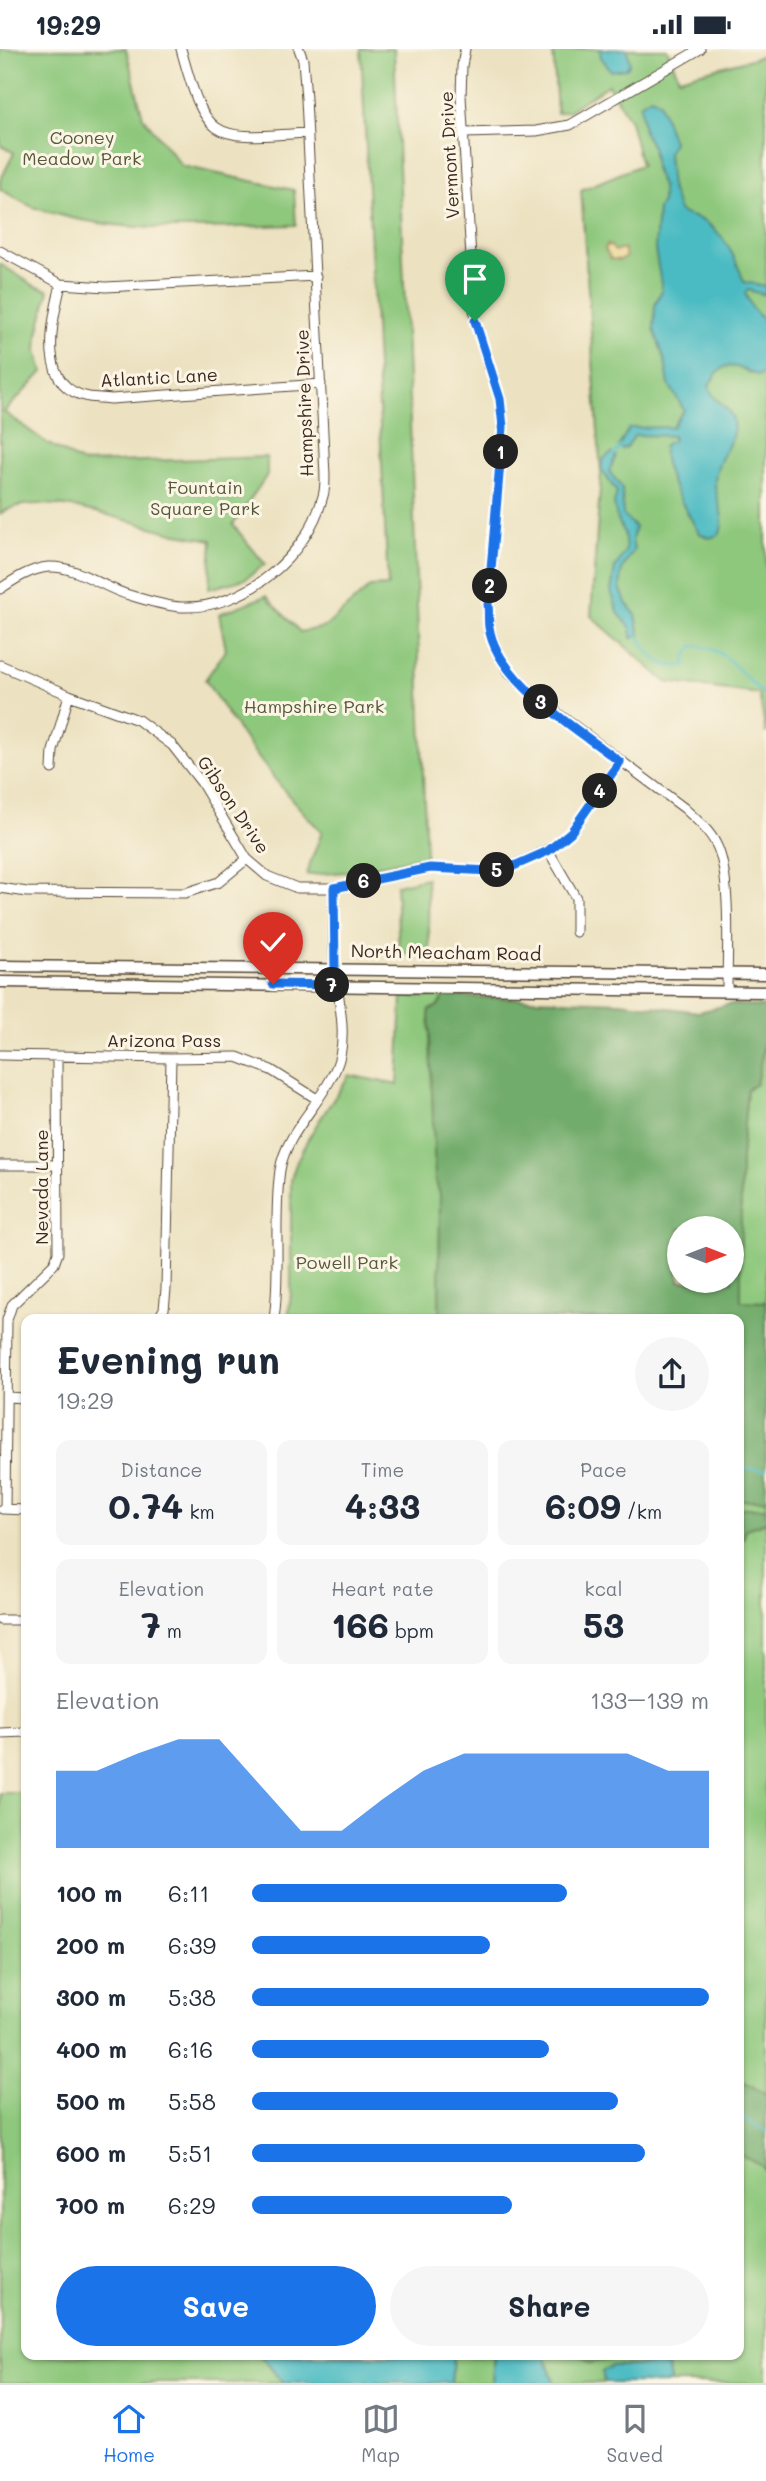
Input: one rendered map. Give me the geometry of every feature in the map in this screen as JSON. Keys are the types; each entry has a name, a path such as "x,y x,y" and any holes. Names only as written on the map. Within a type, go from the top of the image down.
{"main road":[{"name":"North Meacham Road","path":"0,966 766,974"},
{"name":"North Meacham Road","path":"0,982 766,992"}],"street":[{"path":"181,49 199,106 207,121 222,133 240,137 307,133"},
{"name":"Hampshire Drive","path":"0,589 25,573 50,567 73,572 127,595 181,607 214,603 250,589 292,557 315,523 324,493 321,384 305,86 303,60 299,49"},
{"name":"Vermont Drive","path":"465,49 461,86 475,321 500,399 503,427 488,605 489,628 509,673 533,695 684,808 701,823 716,844 724,865 727,991"},
{"path":"465,133 536,131 570,125 700,49"},
{"path":"0,251 61,284 106,287 316,275"},
{"name":"Atlantic Lane","path":"61,284 50,342 56,371 68,387 86,397 111,398 321,384"},
{"name":"Gibson Drive","path":"0,665 69,695 138,720 172,745 201,782 247,859 267,877 297,888 334,888 430,868 491,871 507,869 548,851 571,832 620,762"},
{"path":"52,769 52,751 69,695"},
{"path":"548,851 576,898 576,932"},
{"path":"0,888 26,892 185,893 219,882 247,859"},
{"path":"275,1314 281,1167 287,1150 336,1068 341,1049 339,985 335,969 334,888"},
{"name":"Arizona Pass","path":"0,1055 237,1057 271,1070 317,1099"},
{"name":"Nevada Lane","path":"2,1509 7,1320 12,1305 48,1272 58,1253 57,1056"},
{"path":"161,1314 166,1289 171,1058"},
{"path":"0,1165 58,1165"},
{"path":"6,1397 21,1398"},
{"path":"2,1509 21,1510"},
{"path":"0,1620 21,1620"},
{"path":"0,1733 21,1732"}],"green space":[{"name":"Cooney Meadow Park","path":"0,49 126,49 143,117 182,166 294,190 296,225 163,228 97,223 33,207 0,189 0,181 14,153 0,145"},
{"name":"Hampshire Park","path":"361,49 394,49 426,856 346,872 310,875 306,874 322,832 259,759 205,680 226,650 219,614 266,596 300,632 325,627 370,587 388,586"},
{"path":"553,49 667,49 679,78 766,55 766,734 759,694 666,682 591,616 601,474 581,190 641,165 630,121 608,85 568,111 557,113"},
{"name":"Fountain Square Park","path":"0,264 35,286 49,290 38,334 37,351 43,372 4,412 47,443 83,463 267,457 267,475 233,525 265,564 245,579 209,589 212,540 58,505 16,507 0,514"},
{"path":"427,878 430,954 399,954 396,885"},
{"name":"Powell Park","path":"445,996 438,1006 435,1179 440,1194 439,1314 289,1314 291,1180 295,1166 316,1126 349,1075 398,1085 402,997"},
{"path":"445,996 620,1002 699,1012 730,1004 766,1007 766,1035 756,1084 747,1089 741,1158 741,1216 667,1216 667,1293 741,1293 741,1301 766,1302 766,1500 744,1500 744,1314 439,1314 440,1194 435,1179 429,1010 438,1006"},
{"path":"766,1035 766,1302 741,1302 741,1293 744,1293 744,1216 741,1216 741,1158 747,1089 756,1084"},
{"path":"744,1500 766,1500 766,1508 744,1508"},
{"path":"744,1508 766,1508 766,1522 746,1529 744,1536"},
{"path":"766,1522 766,2094 744,2082 746,1529"},
{"path":"0,1793 21,1793 21,2360 264,2360 283,2383 0,2383"},
{"path":"744,2082 766,2094 766,2172 762,2166 744,2157"},
{"path":"744,2157 762,2166 766,2172 766,2383 670,2383 668,2369 603,2379 605,2383 554,2383 546,2360 586,2360 590,2363 604,2360 744,2360"},
{"path":"453,2360 494,2360 492,2383 451,2383"}],"sand":[{"path":"607,245 615,251 624,249 626,257 620,260 611,259 605,249"}],"water":[{"path":"600,49 627,49 630,63 626,69 611,71 601,57"},
{"path":"651,97 659,101 673,142 668,153 671,188 679,211 699,219 715,230 733,255 744,282 766,286 765,295 748,290 745,293 752,308 766,323 766,373 759,376 737,367 726,366 709,385 710,391 731,415 734,428 716,473 715,482 722,516 721,529 719,535 709,538 699,533 665,465 664,445 673,440 673,436 635,435 627,447 622,449 619,446 629,428 672,427 684,410 669,385 665,361 654,329 655,305 662,290 655,249 662,187 655,169 652,146 644,133 640,104"},
{"path":"612,453 616,456 609,471 622,488 623,515 635,527 632,541 634,549 622,569 620,587 626,603 636,615 640,635 632,638 631,628 619,614 611,591 615,568 626,550 624,533 614,504 617,492 601,469 603,459"},
{"path":"264,2360 453,2360 451,2383 283,2383"},
{"path":"494,2360 546,2360 554,2383 492,2383"},
{"path":"659,2365 668,2368 670,2383 605,2383 602,2372 612,2366"}],"waterway":[{"path":"612,457 621,446"},
{"path":"637,633 650,654 668,665 685,665 686,656 693,646 716,651 733,663 766,696"},
{"path":"744,1468 766,1470"},
{"path":"744,2119 766,2131"}],"route":[{"path":"273,984 339,985 335,969 334,888 430,868 472,871 507,869 548,851 571,832 620,762 533,695 509,673 489,628 488,605 503,427 500,399 475,321"}]}
